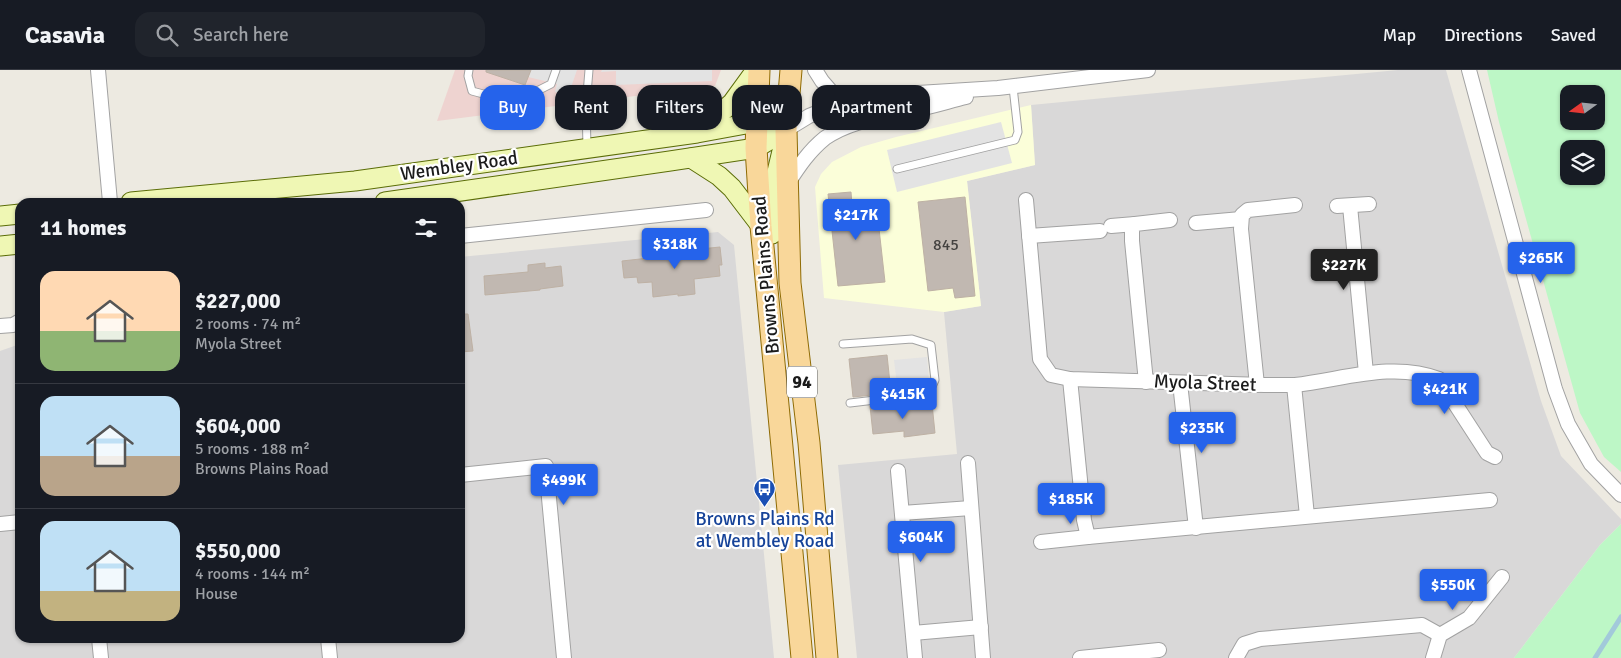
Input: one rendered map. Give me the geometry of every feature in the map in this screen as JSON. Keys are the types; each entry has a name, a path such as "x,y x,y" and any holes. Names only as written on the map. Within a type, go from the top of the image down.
{"main road":[{"name":"Browns Plains Road","path":"758,70 758,85"},
{"path":"697,133 732,103 758,70"},
{"name":"Browns Plains Road","path":"790,85 791,70"},
{"name":"Wembley Road","path":"174,198 355,181 732,127"},
{"name":"Browns Plains Road","path":"757,130 761,226 802,658"},
{"name":"Wembley Road","path":"413,198 756,148 786,130"},
{"name":"Browns Plains Road","path":"786,130 790,283 809,443 827,658"},
{"path":"768,286 773,261 770,214 772,193 786,130"},
{"path":"691,158 719,176 732,188 761,226"},
{"path":"0,216 15,214"},
{"path":"0,246 15,244"}],"street":[{"path":"98,70 110,198"},
{"path":"815,70 825,85"},
{"name":"Wembley Road","path":"930,92 1013,87 1148,70"},
{"path":"1469,70 1555,389 1568,424 1591,464 1621,495"},
{"name":"Wembley Road","path":"787,184 804,159 825,138 840,130 859,122 915,110 998,88"},
{"name":"Myola Street","path":"1026,200 1040,359 1051,375 1070,379 1294,385 1366,373 1425,374 1439,379 1487,453 1495,457"},
{"path":"1366,373 1344,206 1369,204"},
{"path":"1257,385 1241,219 1242,215 1248,210 1295,205"},
{"path":"465,235 706,210"},
{"path":"1196,223 1241,219"},
{"path":"1029,236 1170,220"},
{"path":"1136,224 1132,228 1132,241 1146,382"},
{"path":"0,326 15,324"},
{"path":"1070,379 1084,520 1088,537"},
{"path":"1180,383 1196,528"},
{"path":"1294,385 1307,516"},
{"path":"968,464 983,658"},
{"path":"465,474 546,466 564,658"},
{"path":"898,471 915,658"},
{"path":"1041,542 1490,500"},
{"path":"902,513 971,508"},
{"path":"0,524 15,522"},
{"path":"1432,658 1440,635 1468,618 1502,578"},
{"path":"1236,658 1244,644 1260,639 1422,625 1440,635"},
{"path":"912,633 981,627"},
{"path":"100,643 101,658"},
{"path":"328,643 330,658"},
{"path":"1080,658 1105,657 1159,650"}],"lane":[{"path":"469,70 468,76 472,91 498,98 533,93 551,84 556,70"},
{"path":"587,148 586,106 589,70"},
{"path":"897,169 1015,140 1018,132 1013,87"},
{"path":"843,344 912,339 931,345 935,380 930,393 850,403"}],"shaded area":[{"path":"455,70 721,70 715,85 637,85 637,96 627,97 627,85 555,85 555,106 545,107 545,85 480,85 480,116 437,121"},
{"path":"530,70 577,70 572,85 557,85 528,77"},
{"path":"602,70 712,70 712,81 616,85 616,71 601,72"},
{"path":"1398,70 1446,70 1541,401 1561,456 1621,519 1621,524 1600,545 1514,658 857,658 838,465 957,454 944,312 981,306 967,181 1035,165 1031,105"},
{"path":"1031,105 1035,165 967,181 981,306 944,312 824,298 815,187 821,174 832,162 861,147"},
{"path":"1001,122 1012,163 897,192 887,150"},
{"path":"718,232 734,245 774,658 0,658 0,351 15,346 15,643 465,643 465,257"},
{"path":"927,357 929,382 897,385 894,360"}],"green space":[{"path":"1487,70 1621,70 1621,472 1604,457 1580,413 1499,122"},
{"path":"1621,524 1621,658 1514,658 1600,545"}],"building":[{"path":"486,70 531,70 525,85 486,72"},
{"path":"851,192 852,205 876,202 885,282 838,286 828,194"},
{"path":"965,197 975,296 955,298 953,288 928,291 918,202"},
{"path":"681,245 681,251 720,247 722,265 719,265 720,276 694,279 695,294 653,297 652,282 638,283 637,277 624,278 622,261 667,256 666,246"},
{"path":"545,263 545,268 561,266 563,286 485,295 484,276 528,272 528,265"},
{"path":"465,314 468,314 473,351 465,352"},
{"path":"887,355 891,393 853,397 849,359"},
{"path":"893,403 894,408 932,404 935,433 904,437 904,431 873,434 870,406"}],"waterway":[{"path":"1595,658 1621,617"}],"place":[{"name":"Browns Plains Rd at Wembley Road","path":"765,507"}]}
